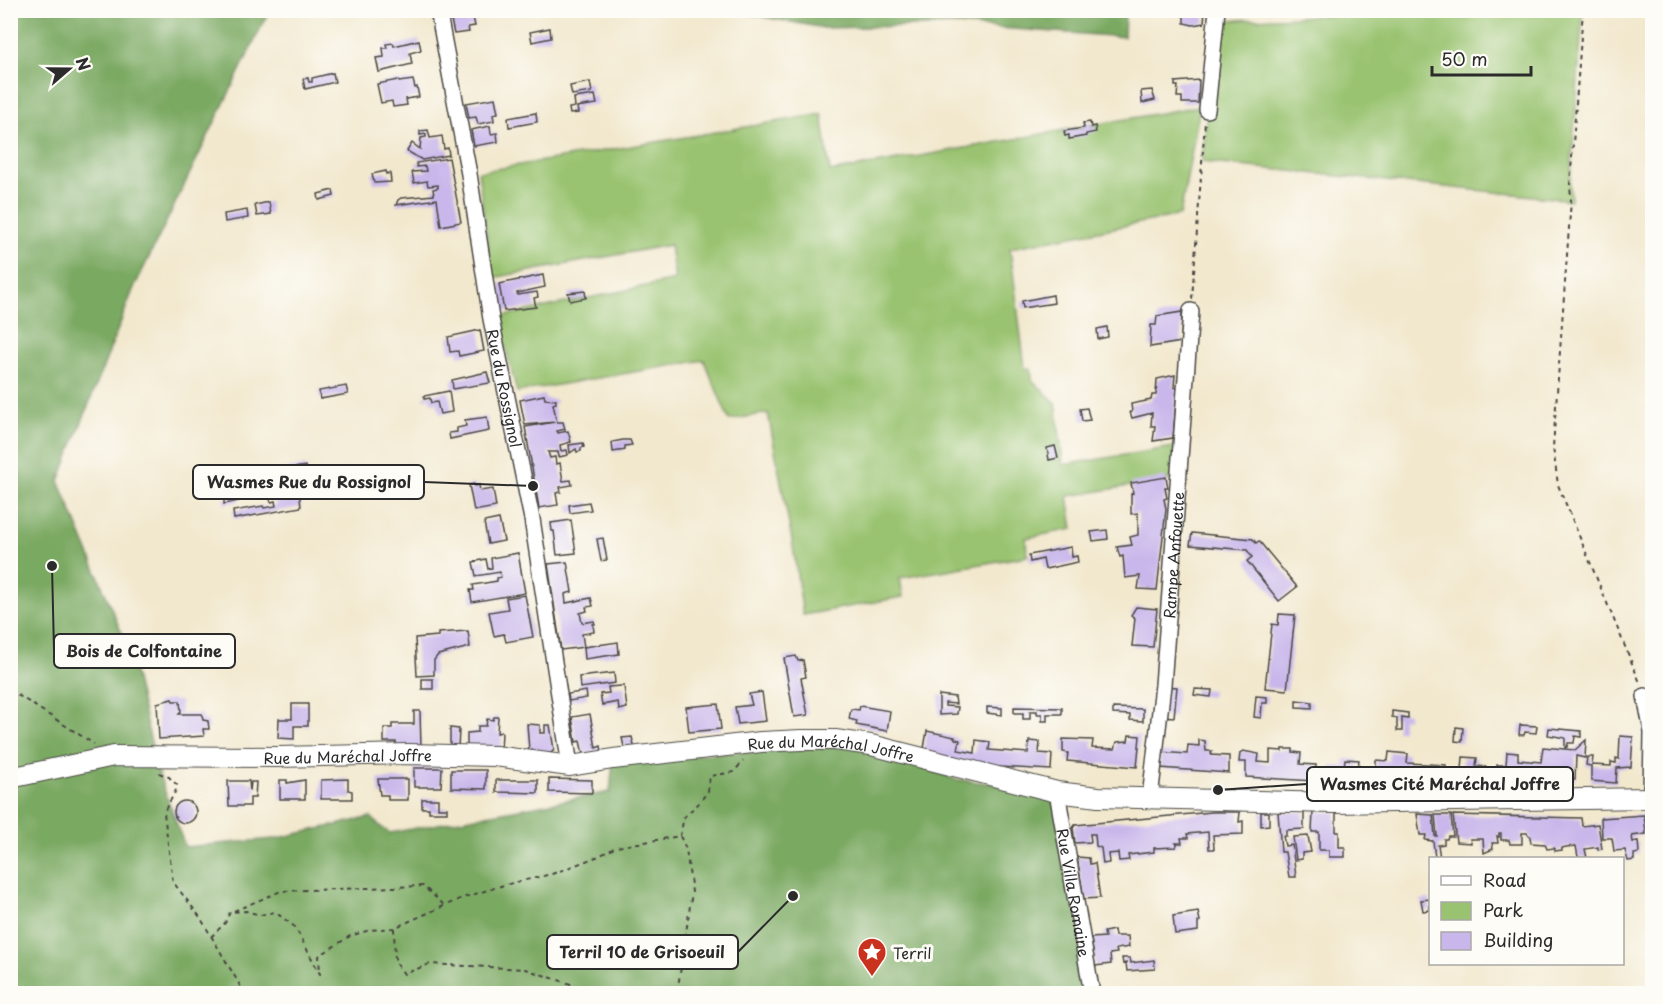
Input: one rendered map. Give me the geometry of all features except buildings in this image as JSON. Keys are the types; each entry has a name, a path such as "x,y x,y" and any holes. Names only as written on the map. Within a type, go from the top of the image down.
{"street":[{"name":"Rue du Rossignol","path":"438,10 469,174 489,309 532,519 570,766"},
{"path":"1207,110 1217,10"},
{"name":"Rampe Anfouette","path":"1150,798 1165,663 1191,311"},
{"path":"1645,696 1653,732 1652,798"},
{"name":"Rue du Maréchal Joffre","path":"10,778 114,756 495,756 570,766 761,742 824,740 871,745 1057,792 1098,797 1333,803 1652,798"},
{"name":"Rue Villa Romaine","path":"1057,792 1092,993"}],"path":[{"path":"1583,10 1553,447 1555,473 1645,696"},
{"path":"1191,311 1207,110"},
{"path":"10,690 114,756"},
{"path":"677,993 692,892 686,849 680,836 684,817 708,791 710,776 734,772 761,742"},
{"path":"154,772 169,777 177,785 176,792 166,805 164,813 173,882 200,917 241,987 247,993"},
{"path":"230,912 246,911 260,915 275,912 295,927 320,974 319,956 350,936 369,930 394,928 445,906 504,885 552,874 616,847 680,836"},
{"path":"211,937 225,923 230,912 281,891 423,886 445,906"},
{"path":"394,928 395,961 404,974 430,964 525,969 601,993"}],"green space":[{"path":"1436,10 1583,11 1570,184 1571,200 1202,162 1216,21"},
{"path":"10,11 269,11 133,290 59,481 129,651 159,775 185,847 274,839 371,817 390,833 610,792 613,759 871,745 954,779 1057,792 1092,993 11,993"},
{"path":"732,11 1125,11 1124,37 957,25 824,28"},
{"path":"1200,106 1180,215 1010,248 1025,369 1031,368 1032,380 1056,403 1063,465 1181,446 1179,478 1068,496 1073,529 1026,538 1027,556 900,578 903,597 803,615 792,540 768,413 729,420 704,360 517,392 498,317 675,280 670,245 492,278 478,172 822,114 830,172"}],"place":[{"name":"Wasmes Rue du Rossignol","path":"533,486"},
{"name":"Bois de Colfontaine","path":"52,566"},
{"name":"Wasmes Cité Maréchal Joffre","path":"1218,790"},
{"name":"Terril 10 de Grisoeuil","path":"793,896"},
{"name":"Terril","path":"872,978"}]}
